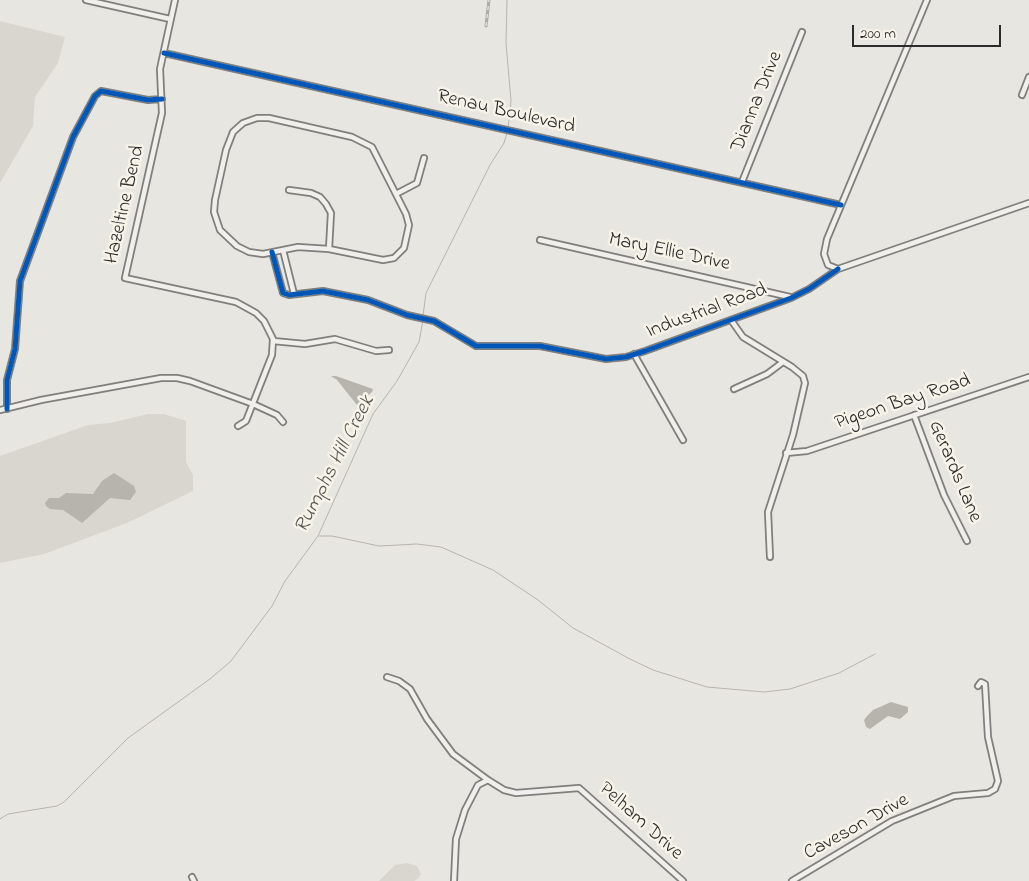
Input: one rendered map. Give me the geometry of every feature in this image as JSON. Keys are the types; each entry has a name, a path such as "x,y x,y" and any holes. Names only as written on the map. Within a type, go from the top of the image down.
{"street":[{"path":"86,0 106,2 170,19"},
{"name":"Hazeltine Bend","path":"175,0 159,74 162,113 125,278 236,302 256,312 264,321 273,341"},
{"path":"838,269 828,265 824,254 841,205 927,0"},
{"name":"Dianna Drive","path":"742,182 802,32"},
{"name":"Renau Boulevard","path":"164,53 841,205"},
{"path":"1022,95 1029,77"},
{"path":"7,409 7,380 15,349 20,281 73,137 95,96 101,91 148,100 162,99"},
{"path":"257,118 269,118 361,140 372,148 378,156 409,225 404,248 394,258 383,260 329,248 298,247 272,252 249,252 237,246 220,230 214,212 226,150 233,132 243,122 257,118"},
{"path":"396,194 417,183 424,158"},
{"path":"289,190 311,193 320,197 326,204 331,213 329,248"},
{"name":"Industrial Road","path":"294,294 323,291 368,300 406,314 434,321 476,346 540,346 606,360 634,354 792,298 838,269 1029,203"},
{"name":"Mary Ellie Drive","path":"540,240 792,298"},
{"path":"272,252 281,291 289,295 294,294 283,250"},
{"path":"731,320 743,337 784,362 800,374 805,383 768,512 770,557"},
{"path":"238,426 246,421 253,404 272,355 273,341 305,344 335,339 376,351 388,350"},
{"path":"634,354 683,440"},
{"path":"734,389 768,374 784,362"},
{"name":"Pigeon Bay Road","path":"786,452 802,453 1029,377"},
{"path":"0,410 41,400 161,378 190,381 253,404 277,415 283,422"},
{"name":"Gerards Lane","path":"914,415 944,495 967,541"},
{"name":"Pelham Drive","path":"387,678 399,681 410,689 427,719 453,754 488,780 504,790 516,793 579,788 683,881"},
{"name":"Caveson Drive","path":"792,881 892,821 954,796 988,793 996,789 998,781 988,737 986,684 981,682 978,686"},
{"path":"454,881 456,840 465,810 478,785 488,780"}],"shaded area":[{"path":"0,21 65,37 58,63 35,97 33,126 0,183"},
{"path":"331,376 373,389 372,392 357,405 337,380"},
{"path":"148,414 164,414 186,421 186,462 193,475 193,491 127,523 44,554 0,563 0,456 88,425 110,423"},
{"path":"114,473 134,486 136,492 130,500 110,498 82,523 63,510 50,509 46,506 45,503 49,498 59,498 66,493 93,494 102,481"},
{"path":"891,702 908,707 908,712 900,719 888,716 870,729 866,727 864,720 873,710"},
{"path":"407,863 417,866 421,874 418,879 414,881 379,881 395,865"}],"waterway":[{"name":"Rumphs Hill Creek","path":"507,0 506,43 511,101 508,129"},
{"name":"Rumphs Hill Creek","path":"423,316 426,293 490,165 504,143 507,133"},
{"name":"Rumphs Hill Creek","path":"0,819 8,814 57,806 64,802 128,738 210,679 231,661 272,606 285,581 318,536 373,414 397,381 419,342 423,320"},
{"path":"319,536 332,536 379,546 417,544 441,547 493,570 538,600 573,628 630,659 653,670 707,687 764,692 790,689 839,673 875,654"}],"railway":[{"path":"486,26 489,0"}],"cycle path":[{"path":"164,53 841,205"},
{"path":"7,409 7,380 15,349 20,281 73,137 95,96 101,91 148,100 162,99"},
{"path":"272,252 283,293 289,295 323,291 368,300 407,315 434,321 476,346 540,346 606,359 626,357 645,351 791,298 809,289 838,269"}]}
